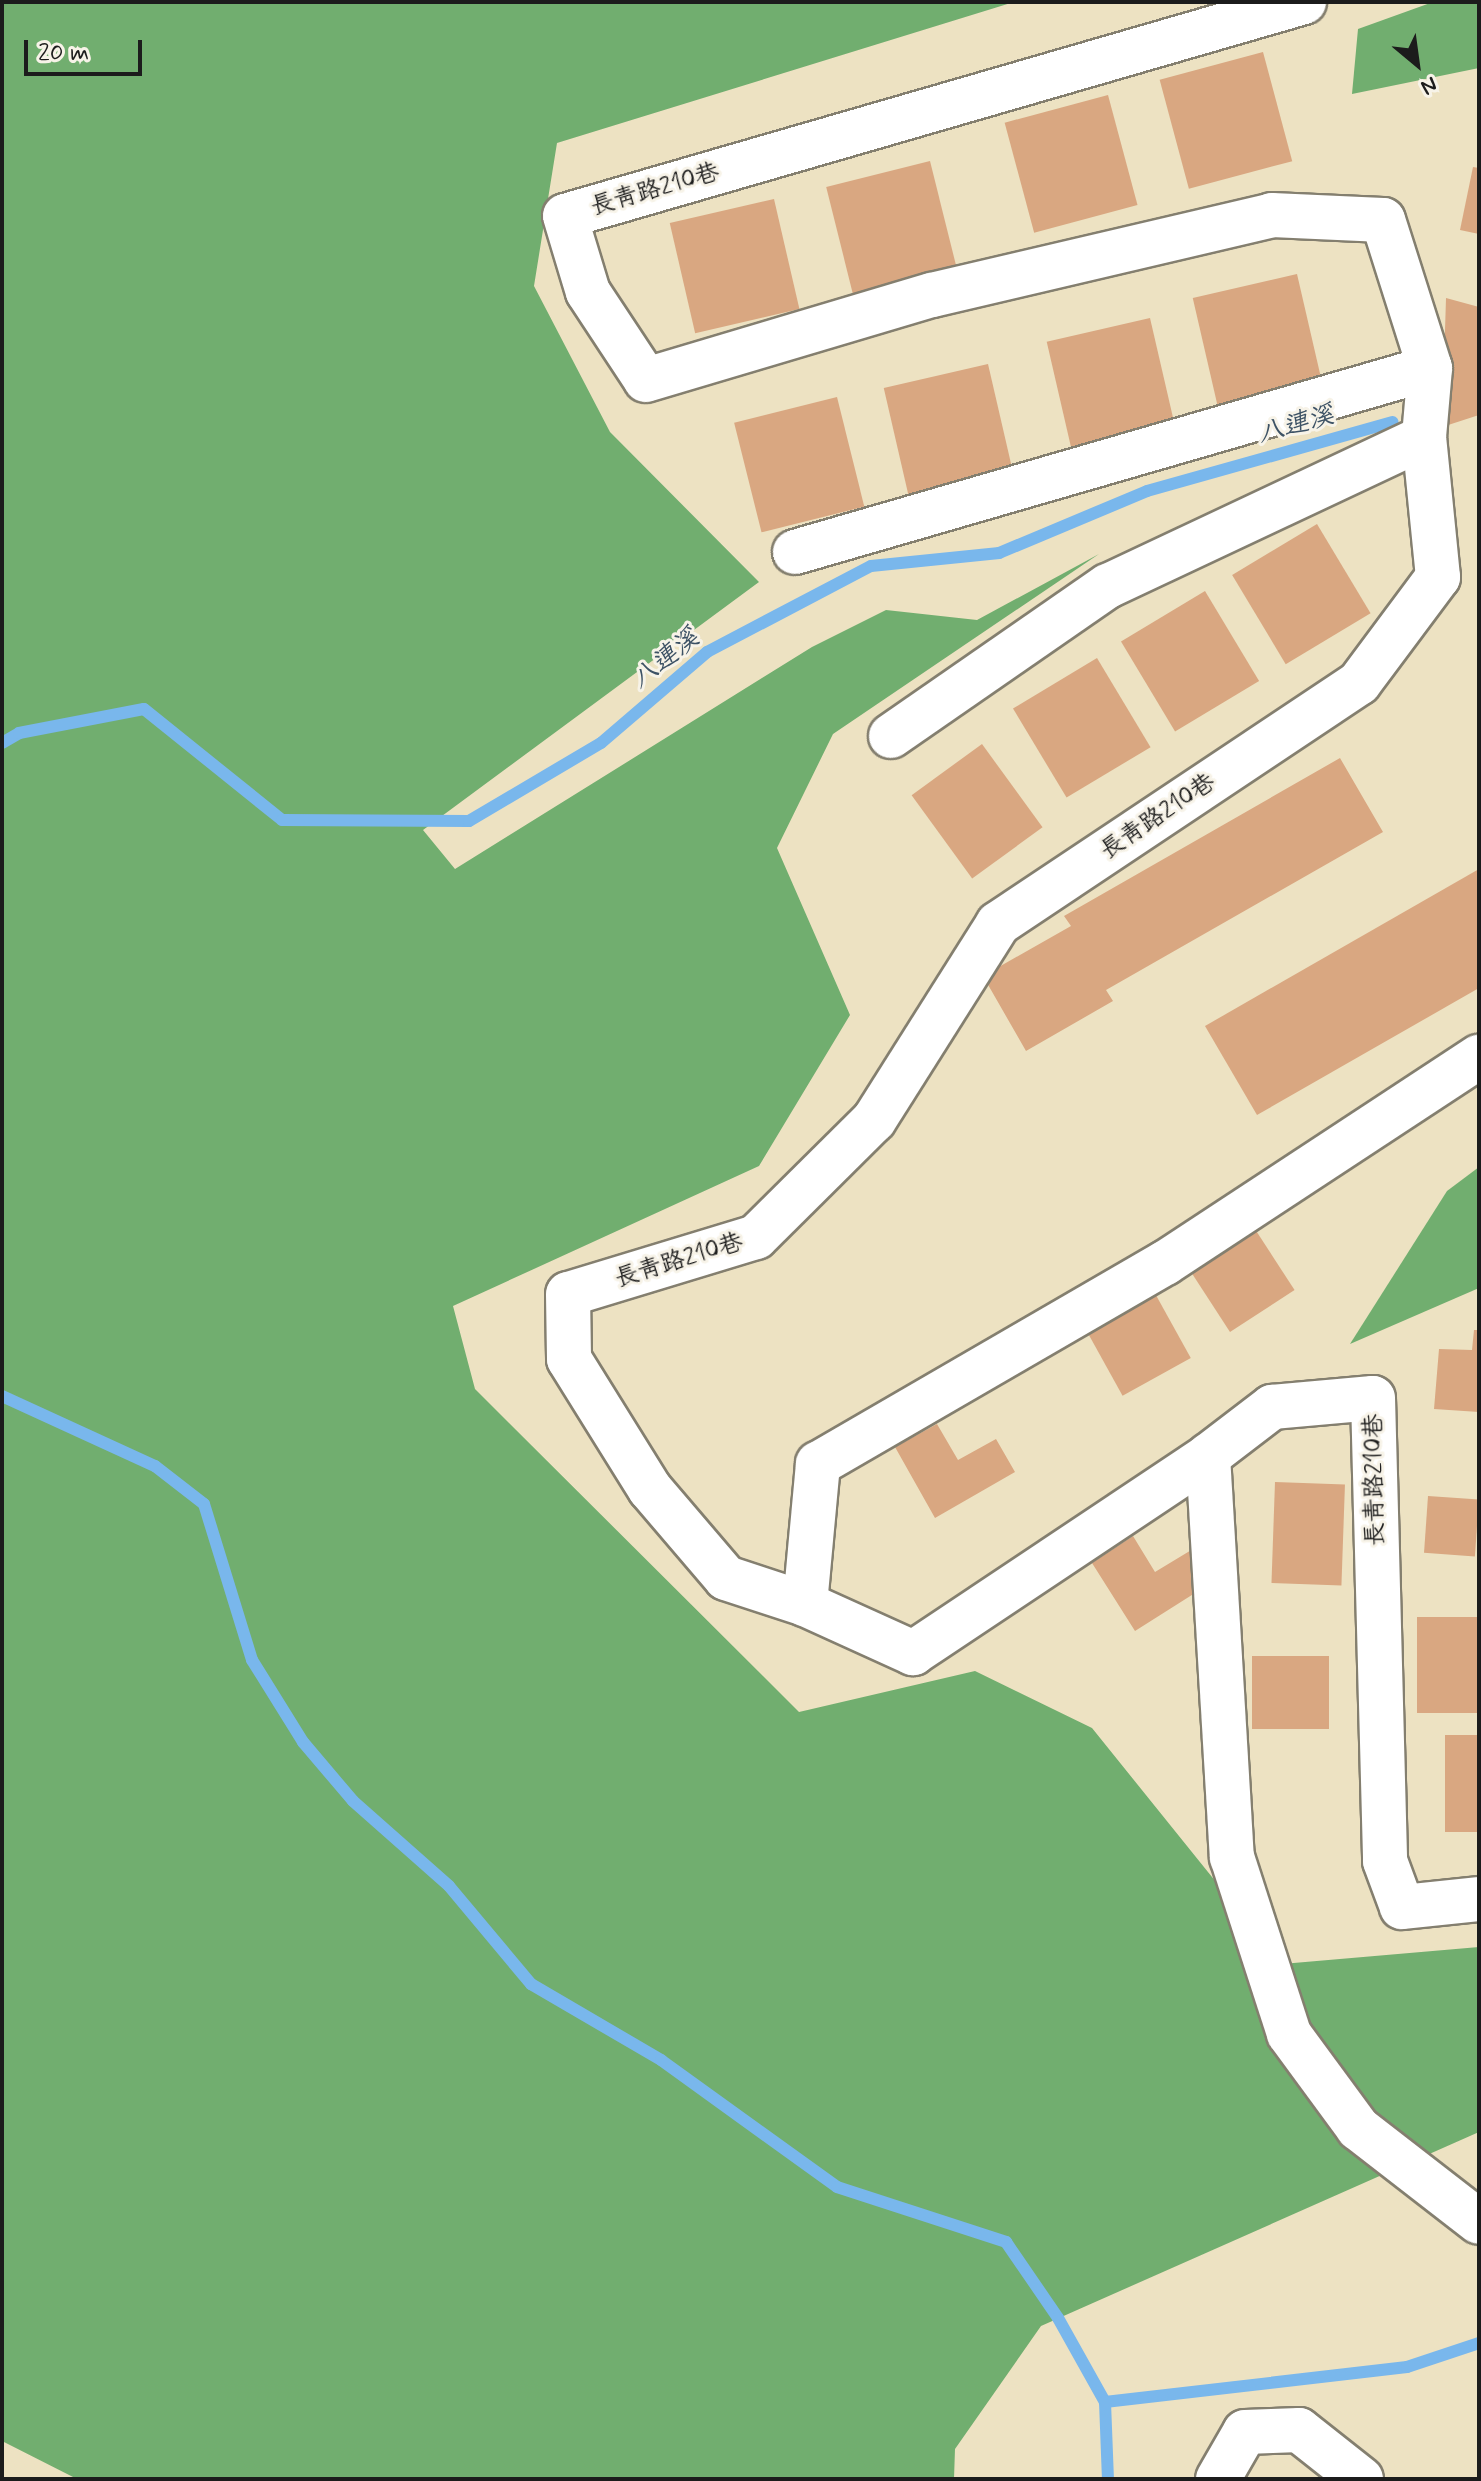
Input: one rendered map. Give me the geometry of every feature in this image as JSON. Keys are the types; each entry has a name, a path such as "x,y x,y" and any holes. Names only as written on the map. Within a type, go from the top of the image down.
{"lane":[{"name":"長青路210巷","path":"1304,2 565,216 588,292 646,380 932,295 1272,215 1383,220 1430,368 1424,437 1438,577 1359,683 998,924 874,1120 756,1237 568,1294 569,1359 650,1489 726,1578 805,1604 913,1653 1208,1456 1272,1407 1373,1398 1385,1861 1402,1907 1479,1899"},
{"path":"795,552 1430,368"},
{"path":"891,736 1108,586 1424,437"},
{"path":"805,1604 818,1464 1165,1263 1479,1057"},
{"path":"1208,1456 1232,1857 1289,2034 1358,2128 1479,2222"},
{"path":"1218,2479 1245,2432 1299,2430 1361,2479"}],"green space":[{"path":"2,2 1014,2 557,143 534,286 610,432 759,582 423,830 455,869 812,647 886,610 977,620 1099,554 833,734 777,848 850,1015 759,1166 453,1306 475,1389 799,1712 975,1671 1092,1728 1282,1964 1479,1947 1479,2132 1041,2326 955,2449 954,2479 77,2479 2,2441"},
{"path":"1433,2 1479,2 1479,68 1352,94 1358,29"},
{"path":"1479,1167 1479,1288 1350,1344 1447,1191"}],"building":[{"path":"1263,52 1292,161 1189,189 1160,80"},
{"path":"1108,95 1138,205 1034,233 1005,123"},
{"path":"930,161 957,271 854,297 826,187"},
{"path":"1473,167 1479,168 1479,234 1460,230"},
{"path":"774,199 799,309 695,333 670,223"},
{"path":"1297,274 1323,385 1218,409 1193,298"},
{"path":"1446,298 1479,307 1479,415 1442,427"},
{"path":"1150,318 1175,428 1072,452 1047,342"},
{"path":"988,364 1014,475 909,499 884,388"},
{"path":"837,397 864,507 761,532 734,423"},
{"path":"1317,524 1371,613 1286,664 1232,575"},
{"path":"1205,591 1259,681 1175,731 1121,641"},
{"path":"1097,658 1151,747 1067,798 1013,708"},
{"path":"982,744 1043,827 972,878 912,795"},
{"path":"1340,758 1383,832 1106,990 1113,1001 1026,1051 983,976 1071,926 1064,916"},
{"path":"1479,869 1479,988 1257,1115 1205,1026"},
{"path":"1251,1223 1295,1290 1230,1332 1186,1265"},
{"path":"1152,1288 1191,1358 1123,1396 1084,1326"},
{"path":"1474,1330 1479,1330 1479,1412 1434,1409 1439,1349 1472,1350"},
{"path":"937,1424 958,1460 996,1439 1015,1472 935,1518 895,1447"},
{"path":"1275,1482 1345,1484 1341,1585 1271,1583"},
{"path":"1428,1496 1479,1500 1475,1556 1424,1553"},
{"path":"1133,1536 1155,1572 1193,1549 1214,1581 1135,1631 1092,1563"},
{"path":"1417,1617 1479,1617 1479,1713 1417,1713"},
{"path":"1252,1656 1329,1656 1329,1729 1252,1729"},
{"path":"1445,1735 1479,1735 1479,1832 1445,1832"}],"waterway":[{"name":"八連溪","path":"2,743 19,733 144,709 282,820 469,821 601,743 707,652 871,566 999,553 1147,491 1393,422"},
{"path":"2,1396 155,1466 204,1504 252,1660 303,1742 353,1801 449,1886 531,1984 661,2060 837,2187 1006,2242 1058,2318 1105,2402 1407,2367 1479,2343"},
{"path":"1105,2402 1108,2479"}]}
